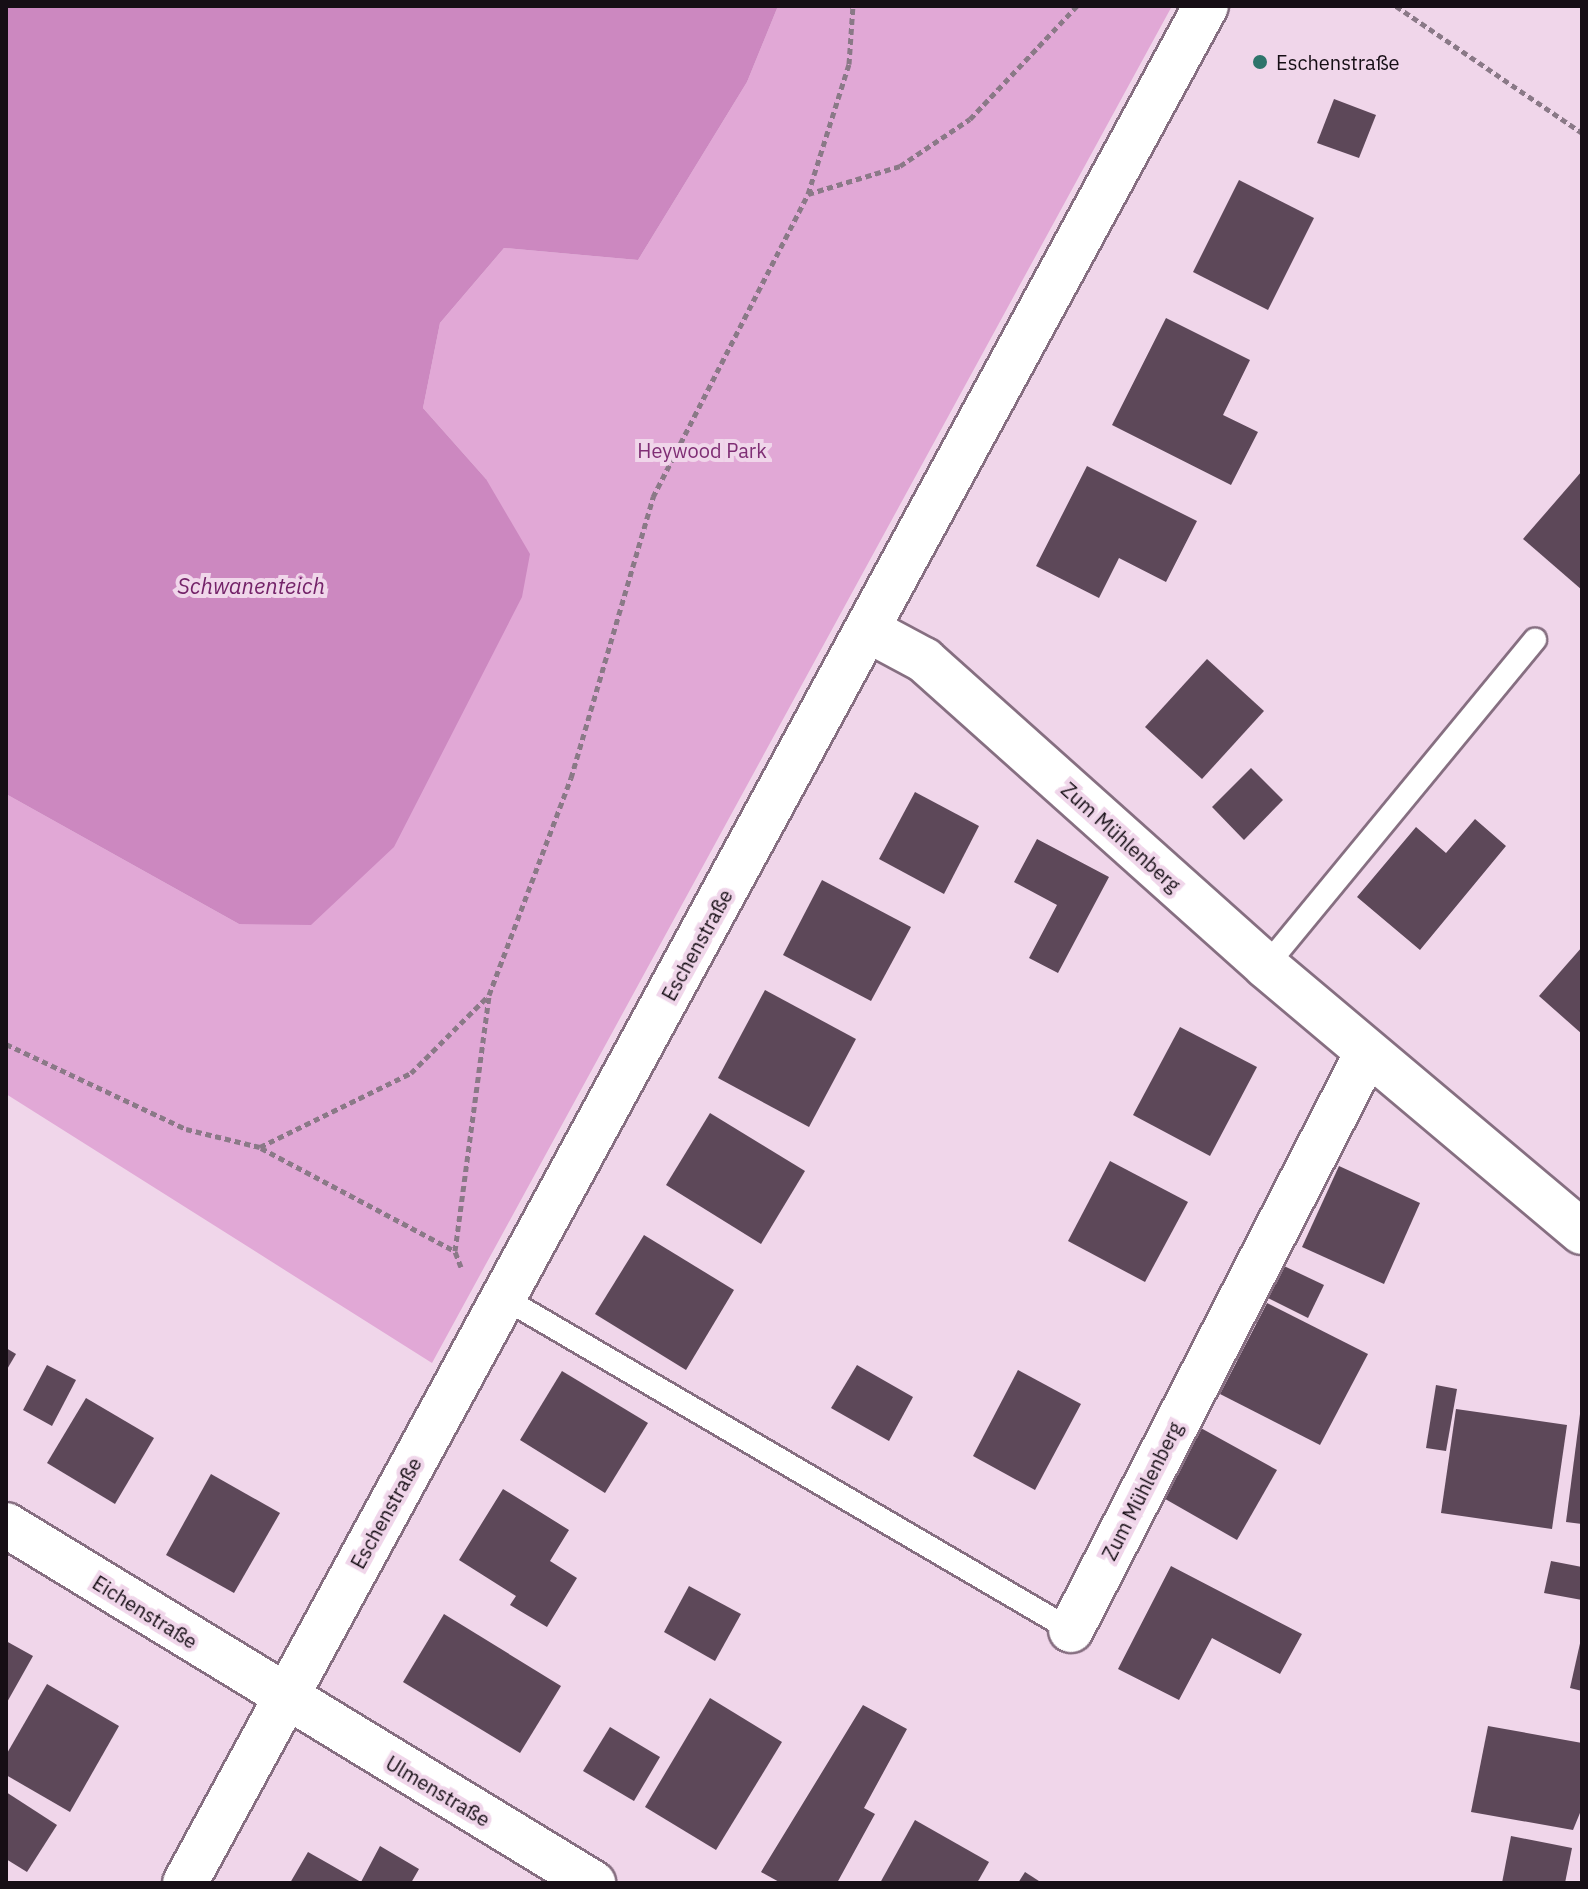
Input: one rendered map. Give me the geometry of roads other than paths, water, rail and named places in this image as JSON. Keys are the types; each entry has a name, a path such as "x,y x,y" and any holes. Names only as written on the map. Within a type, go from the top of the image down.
{"street":[{"name":"Eschenstraße","path":"185,1883 1206,6"},
{"name":"Zum Mühlenberg","path":"868,630 924,660 1266,966 1582,1232"},
{"name":"Zum Mühlenberg","path":"1071,1630 1367,1053"},
{"name":"Eichenstraße","path":"6,1525 283,1699"},
{"name":"Ulmenstraße","path":"283,1699 593,1883"}],"lane":[{"path":"1266,966 1535,640"},
{"path":"504,1298 1071,1630"}],"water":[{"name":"Schwanenteich","path":"6,6 778,6 747,82 638,260 504,248 440,323 423,408 486,479 530,554 522,597 394,847 311,925 239,924 6,794"}],"place":[{"name":"Eschenstraße","path":"1260,62"}],"park label":[{"name":"Heywood Park","path":"702,450"}]}
